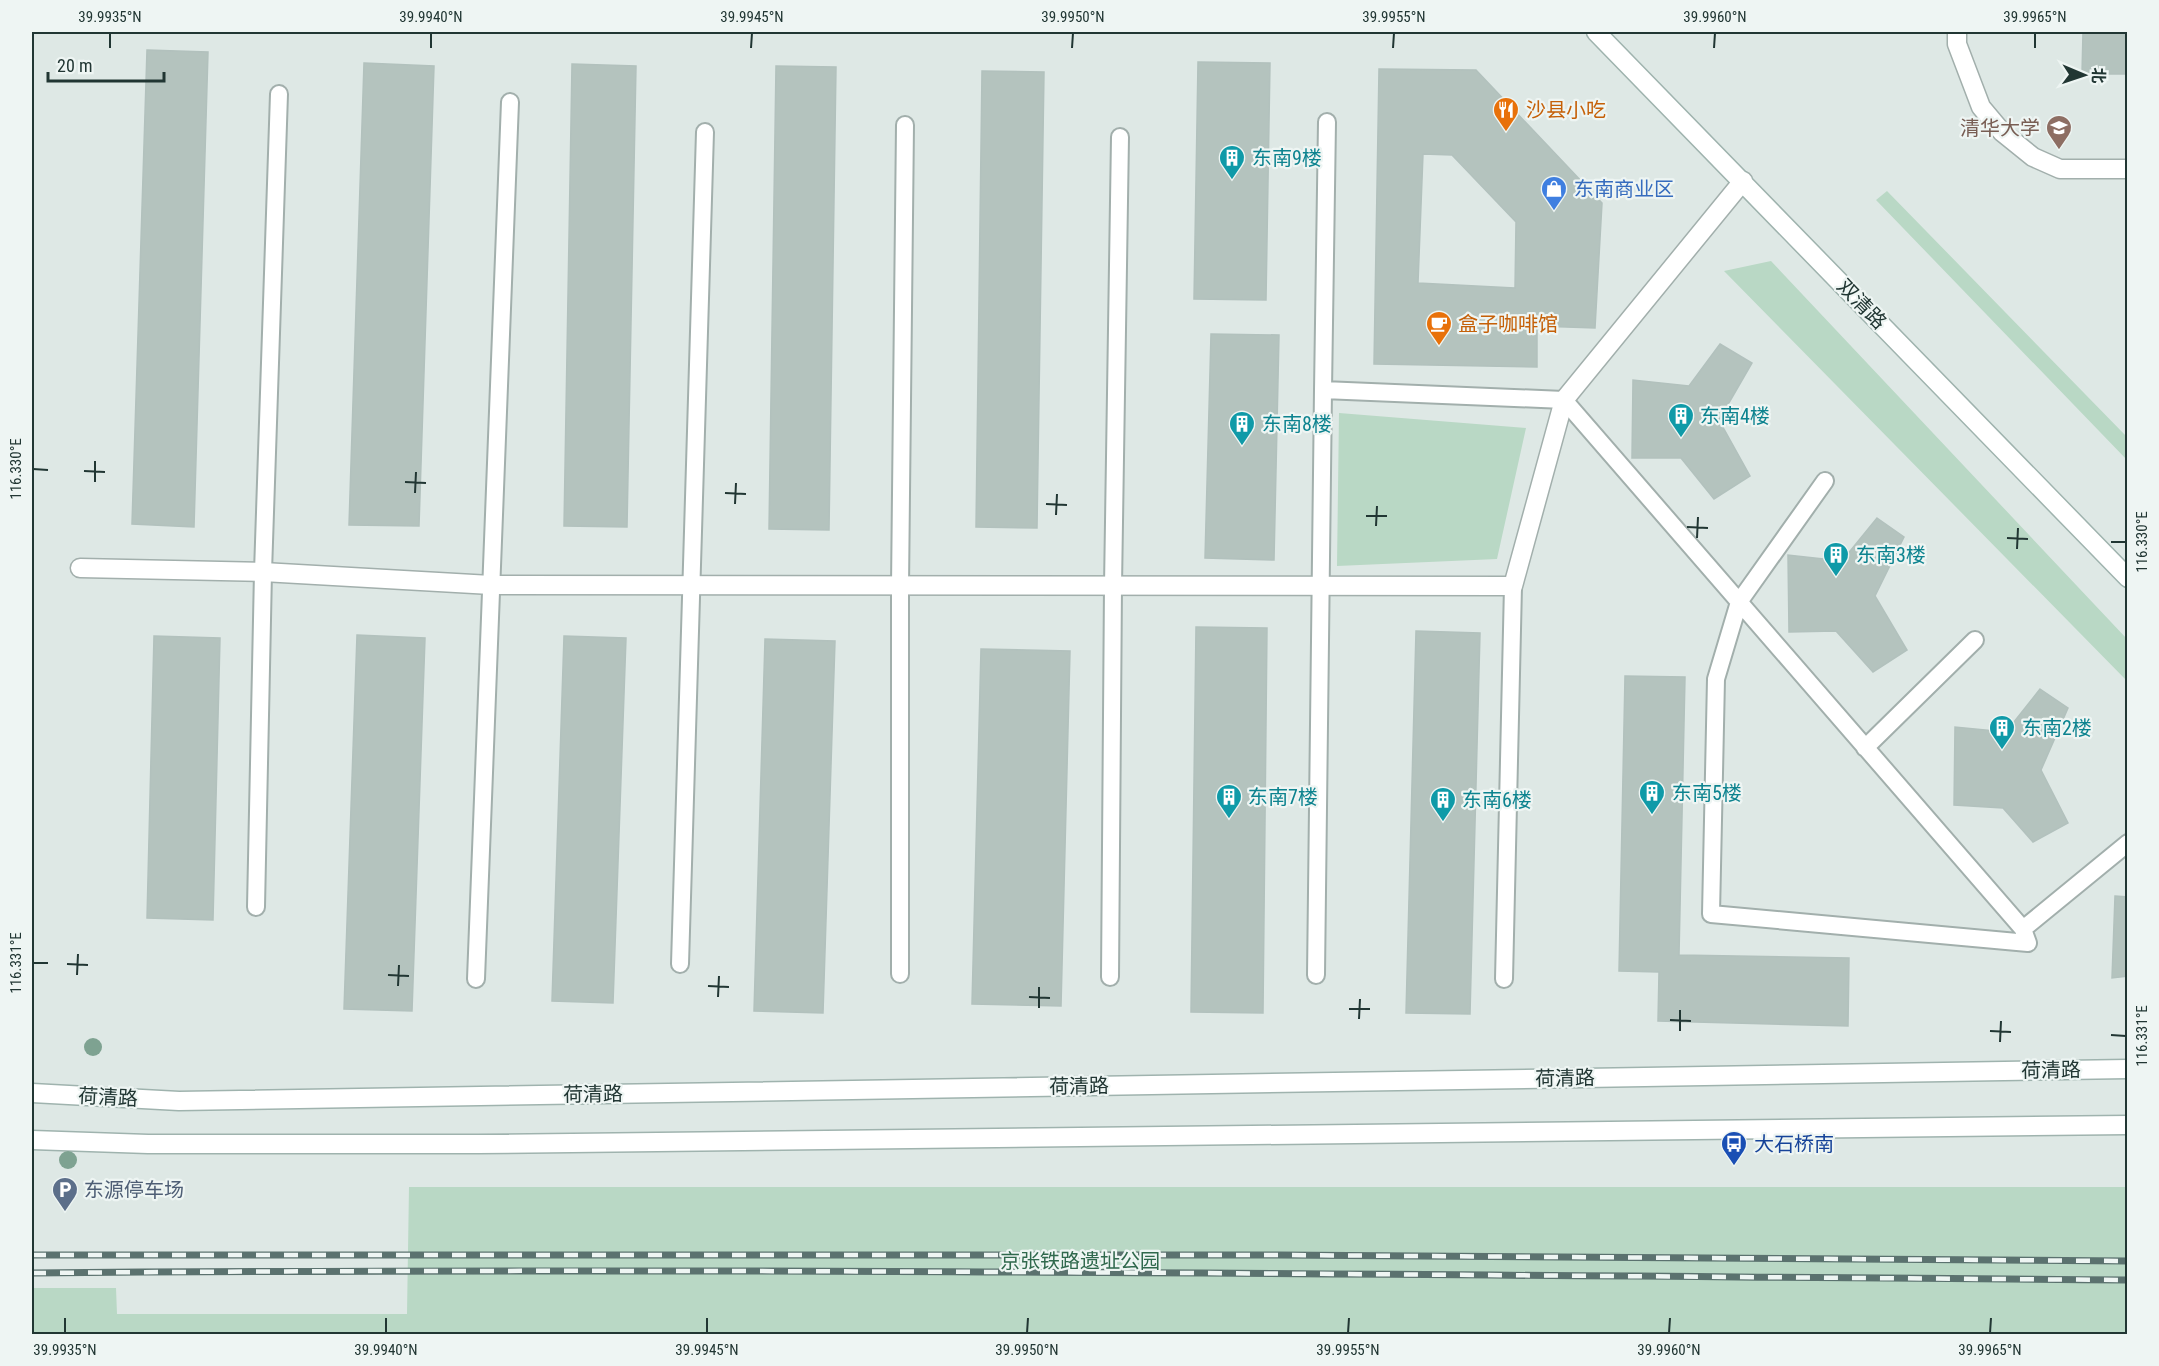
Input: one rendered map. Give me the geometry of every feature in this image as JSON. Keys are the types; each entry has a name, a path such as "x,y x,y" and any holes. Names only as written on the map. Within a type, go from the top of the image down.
{"main road":[{"name":"双清路","path":"1596,32 2127,578"},
{"path":"1957,32 1957,44 1981,107 2002,132 2033,157 2060,169 2127,169"},
{"path":"80,568 263,572 491,585 1513,586 1564,400 1743,181"},
{"name":"荷清路","path":"32,1093 179,1101 2127,1069"},
{"path":"32,1140 148,1144 478,1144 2127,1125"}],"lane":[{"path":"256,907 263,572 279,94"},
{"path":"476,979 510,102"},
{"path":"1316,975 1319,586 1327,122"},
{"path":"900,974 900,586 905,125"},
{"path":"680,964 705,132"},
{"path":"1110,977 1120,137"},
{"path":"1323,390 1564,400 1739,602 1865,748 2023,928 2028,942 1711,914 1716,679 1739,602 1825,481"},
{"path":"1504,979 1513,586"},
{"path":"1865,748 1975,640"},
{"path":"2023,928 2127,843"}],"green space":[{"path":"1887,191 2127,437 2127,460 1876,200"},
{"path":"1771,261 2127,639 2127,681 1724,271"},
{"path":"1339,413 1526,428 1497,559 1337,566"},
{"name":"京张铁路遗址公园","path":"409,1187 2127,1187 2127,1334 32,1334 32,1288 116,1288 117,1314 407,1314"}],"building":[{"path":"2083,32 2128,32 2128,74 2082,74"},
{"path":"147,50 208,52 194,527 132,524"},
{"name":"东南9楼","path":"1198,62 1270,63 1266,300 1194,299"},
{"path":"364,63 434,66 419,526 349,525"},
{"path":"572,64 636,66 627,527 564,526"},
{"path":"776,66 836,67 829,530 769,529"},
{"name":"东南商业区","path":"1379,69 1476,70 1602,203 1595,328 1537,326 1537,367 1374,364","holes":["1423,154 1452,155 1516,222 1515,288 1418,283"]},
{"path":"982,71 1044,72 1037,528 976,527"},
{"name":"东南8楼","path":"1211,334 1279,335 1274,560 1205,558"},
{"name":"东南4楼","path":"1720,344 1752,363 1719,420 1750,476 1714,499 1681,458 1632,458 1633,380 1689,386"},
{"name":"东南3楼","path":"1877,518 1904,537 1875,596 1907,650 1873,672 1836,631 1789,632 1788,555 1842,561"},
{"name":"东南7楼","path":"1196,627 1267,628 1263,1013 1191,1012"},
{"name":"东南6楼","path":"1416,631 1480,633 1470,1014 1406,1013"},
{"path":"357,635 425,638 412,1011 344,1009"},
{"path":"154,636 220,638 213,920 147,918"},
{"path":"564,636 626,638 613,1003 552,1001"},
{"path":"765,639 835,641 823,1013 754,1011"},
{"path":"981,649 1070,651 1061,1006 972,1004"},
{"name":"东南5楼","path":"1625,676 1685,677 1679,955 1849,958 1848,1026 1658,1021 1659,972 1619,971"},
{"name":"东南2楼","path":"2040,689 2068,708 2041,770 2068,823 2033,842 2003,808 1954,805 1955,727 2006,732"},
{"path":"2115,896 2128,897 2128,976 2112,978"}],"railway":[{"path":"32,1255 1278,1255 2128,1261"},
{"path":"32,1273 818,1271 2128,1280"}],"place":[{"name":"沙县小吃","path":"1506,133"},
{"name":"清华大学","path":"2059,151"},
{"name":"东南9楼","path":"1232,181"},
{"name":"东南商业区","path":"1554,212"},
{"name":"盒子咖啡馆","path":"1439,347"},
{"name":"东南4楼","path":"1681,439"},
{"name":"东南8楼","path":"1242,447"},
{"name":"东南3楼","path":"1836,578"},
{"name":"东南2楼","path":"2002,751"},
{"name":"东南5楼","path":"1652,816"},
{"name":"东南7楼","path":"1229,820"},
{"name":"东南6楼","path":"1443,823"},
{"name":"大石桥南","path":"1734,1167"},
{"name":"东源停车场","path":"65,1213"}]}
